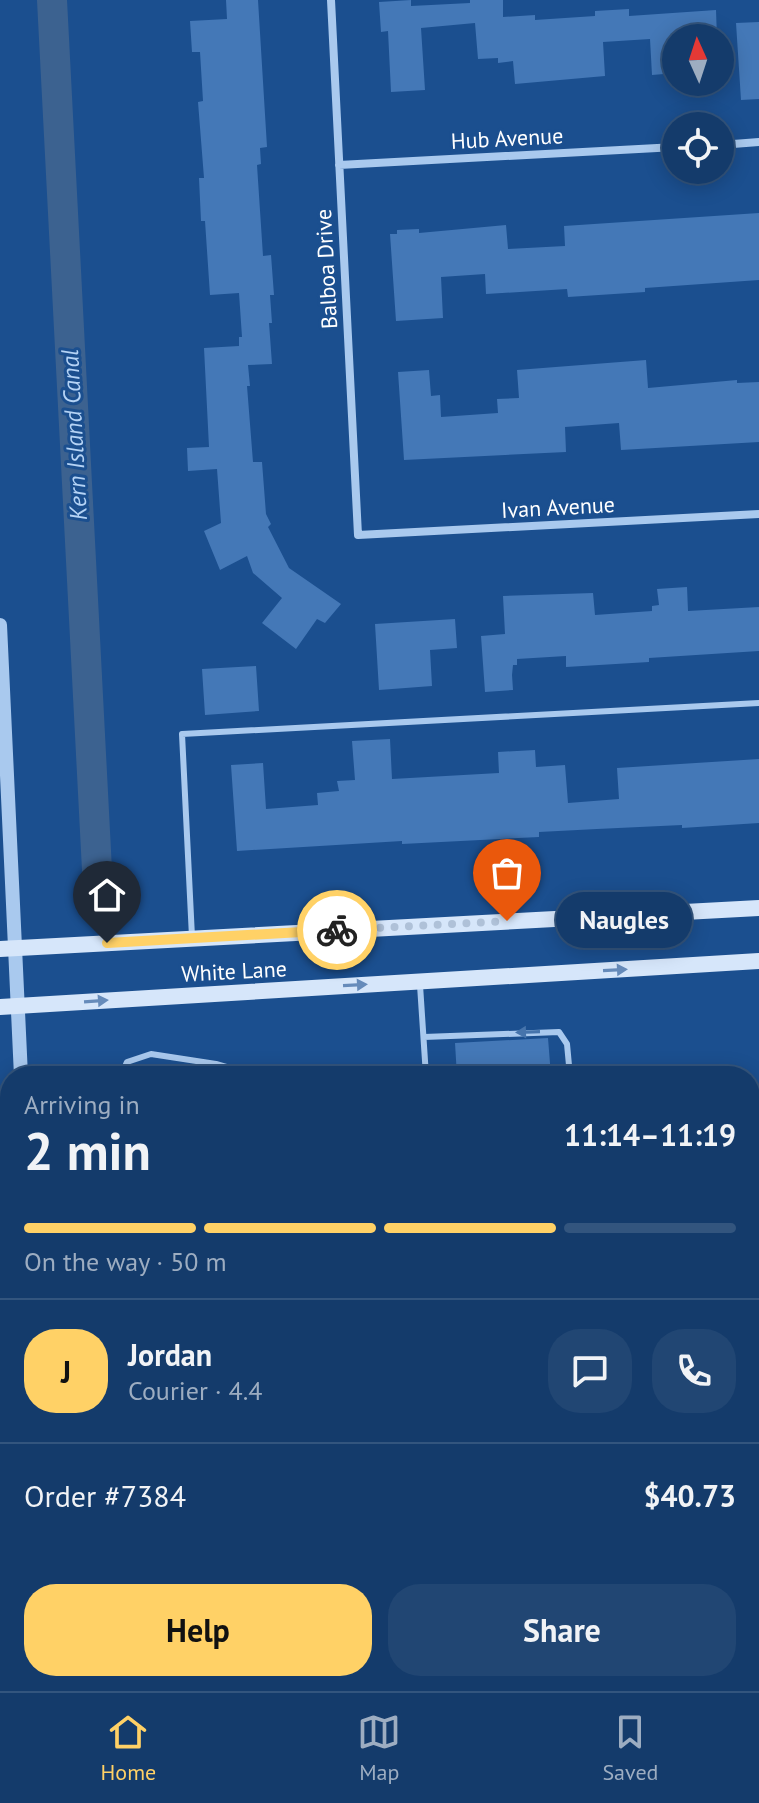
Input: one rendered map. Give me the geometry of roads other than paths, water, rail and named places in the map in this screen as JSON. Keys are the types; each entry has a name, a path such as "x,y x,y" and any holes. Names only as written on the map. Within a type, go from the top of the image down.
{"main road":[{"name":"White Lane","path":"8,949 759,908"},
{"name":"White Lane","path":"0,1007 759,961"}],"street":[{"name":"Balboa Drive","path":"331,0 358,535"},
{"path":"734,144 759,142"},
{"name":"Hub Avenue","path":"339,165 662,148"},
{"name":"Ivan Avenue","path":"358,535 759,514"},
{"path":"0,625 8,949 18,1006 21,1066"},
{"path":"0,690 4,708"}],"lane":[{"path":"192,938 182,734 759,703"},
{"path":"420,981 425,1066"},
{"path":"424,1037 559,1032 567,1044 569,1066"},
{"path":"125,1066 127,1062 151,1054 223,1066"}],"waterway":[{"name":"Kern Island Canal","path":"52,0 97,870"}],"place":[{"name":"Naugles","path":"507,921"}]}
